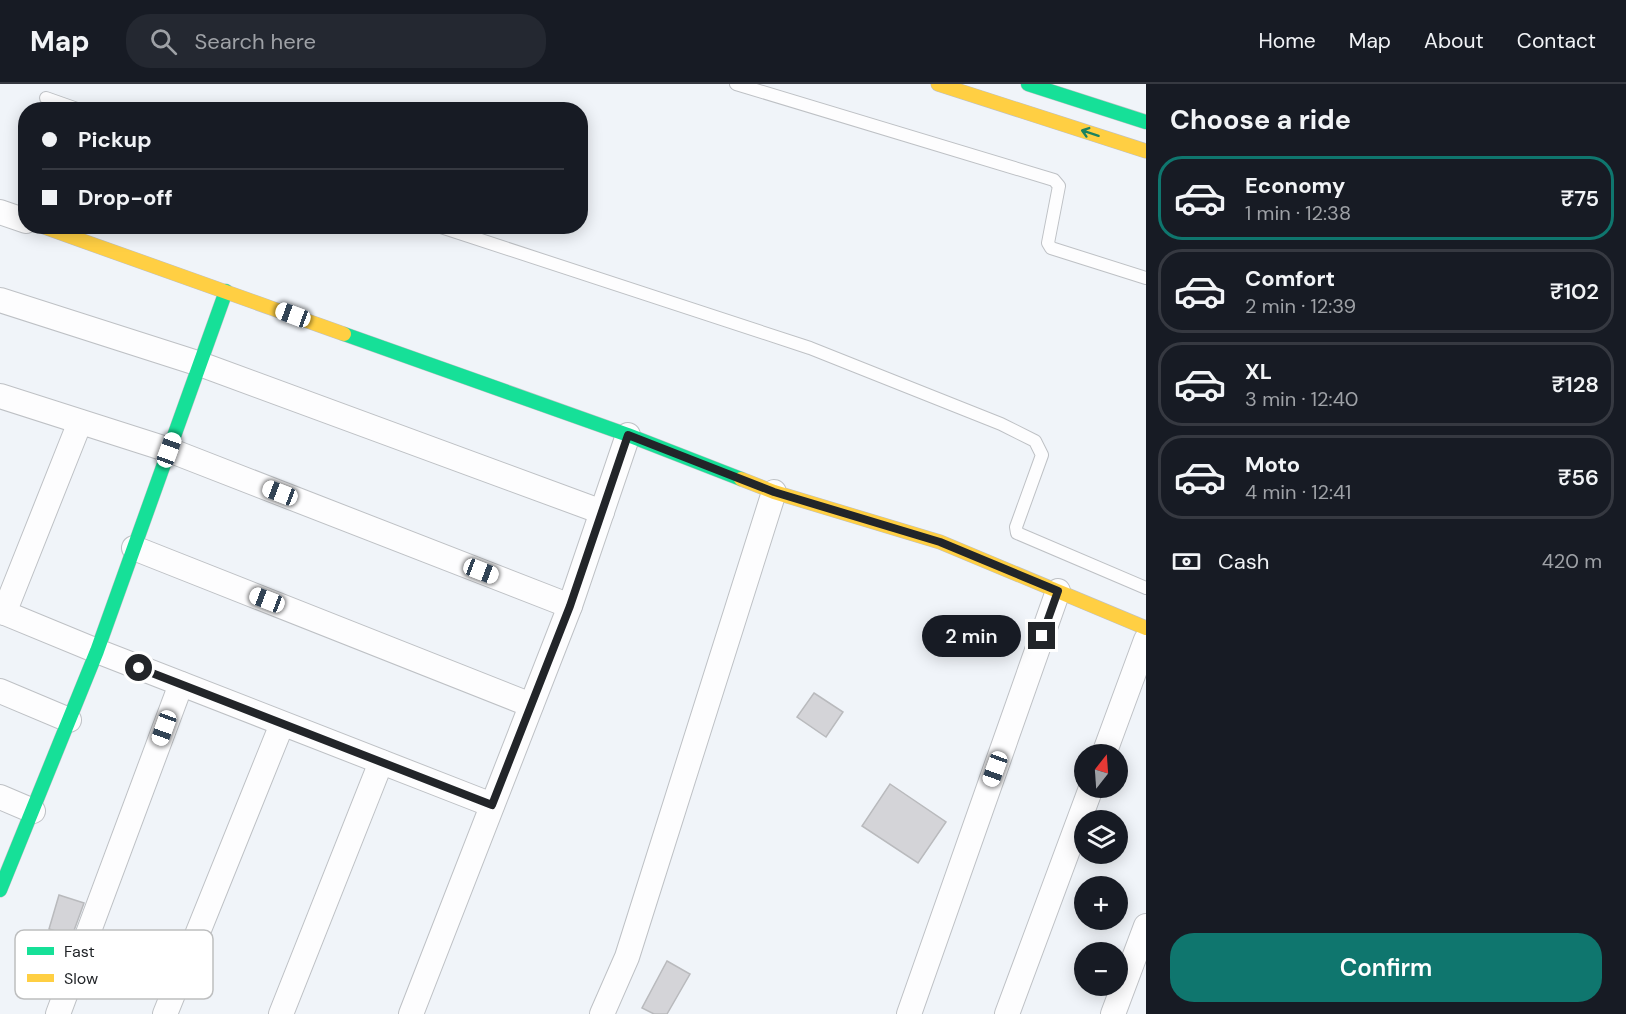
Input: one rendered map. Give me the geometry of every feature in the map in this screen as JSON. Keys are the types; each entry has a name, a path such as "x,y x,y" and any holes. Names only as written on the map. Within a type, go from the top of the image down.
{"street":[{"path":"938,84 1146,151"},
{"path":"1028,84 1146,122"},
{"path":"0,212 18,218"},
{"path":"64,234 628,435 774,492 940,542 1146,628"},
{"path":"0,890 97,651 226,291"},
{"path":"0,300 200,364 602,512"},
{"path":"0,396 169,450 570,606"},
{"path":"80,422 2,612 492,805"},
{"path":"411,1014 570,606 628,435"},
{"path":"602,1014 627,957 774,492"},
{"path":"134,548 531,705"},
{"path":"909,1014 1058,591"},
{"path":"1108,744 1146,640"},
{"path":"89,930 181,684"},
{"path":"0,691 69,720"},
{"path":"199,930 282,724"},
{"path":"281,1014 381,762"},
{"path":"0,797 33,811"},
{"path":"1007,1014 1087,798"},
{"path":"1113,1014 1146,926"},
{"path":"58,1014 64,999"},
{"path":"165,1014 171,999"}],"lane":[{"path":"736,84 1054,180 1059,186 1048,243 1051,248 1146,278"},
{"path":"46,98 57,102"},
{"path":"462,234 810,348 1001,424 1035,441 1042,454 1016,527 1017,533 1146,588"}],"building":[{"path":"814,693 843,712 826,737 797,717"},
{"path":"890,784 946,822 918,863 862,826"},
{"path":"59,895 84,903 74,930 49,929"},
{"path":"667,961 690,974 667,1014 654,1014 642,1008"}],"traffic: fast":[{"path":"1028,84 1146,122"},
{"path":"0,890 97,651 226,291"},
{"path":"344,334 628,435 741,479"}],"traffic: slow":[{"path":"938,84 1146,151"},
{"path":"63,234 344,334"},
{"path":"741,479 774,492 940,542 1146,628"}],"route":[{"path":"139,668 492,805 570,606 628,435 774,492 940,542 1058,591 1042,636"}]}
